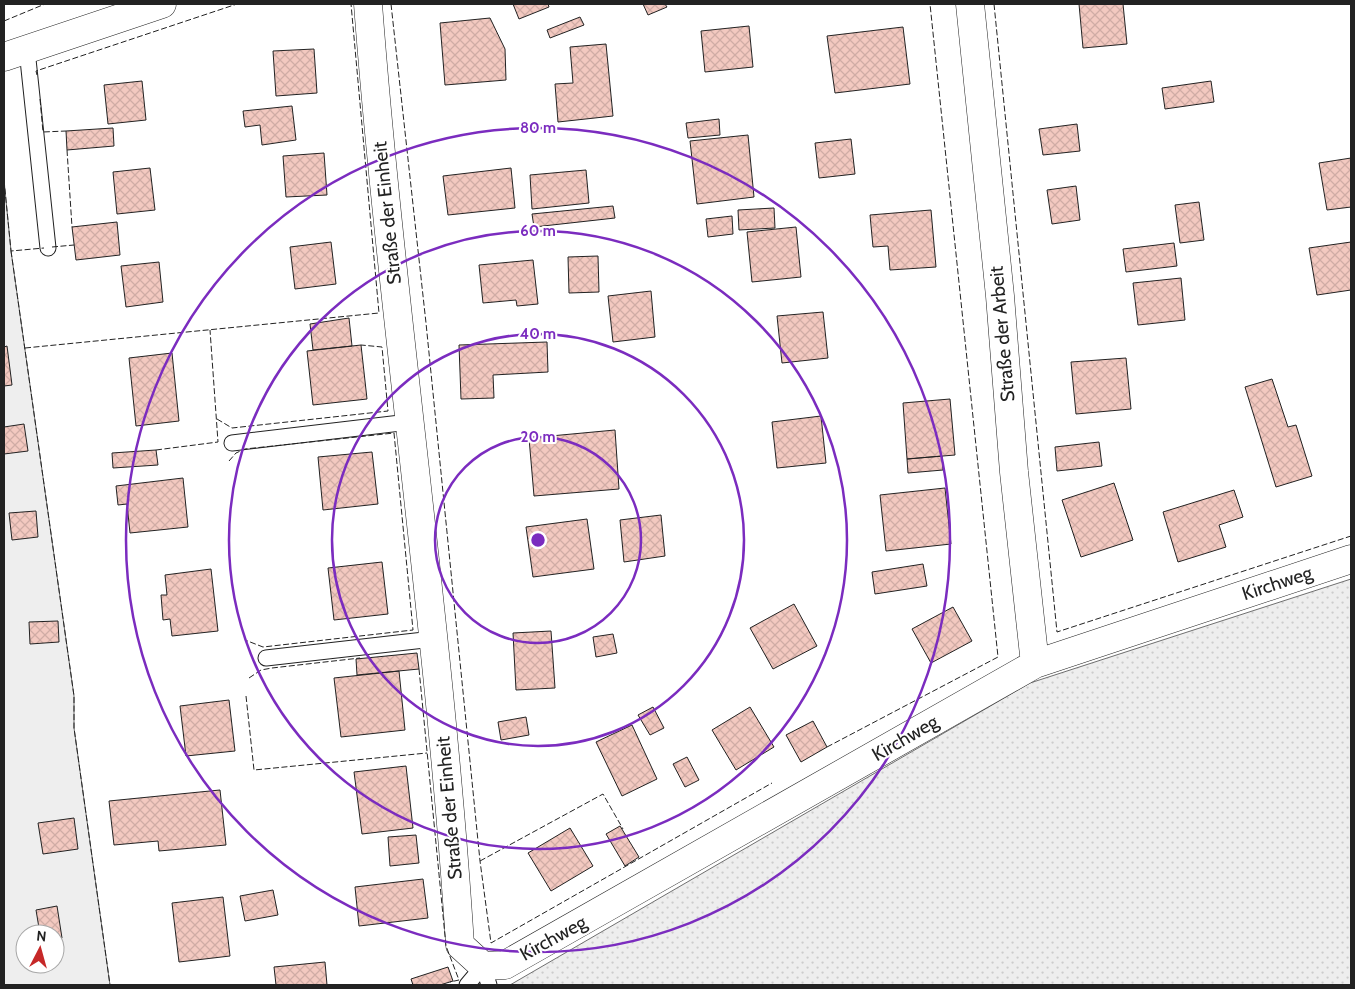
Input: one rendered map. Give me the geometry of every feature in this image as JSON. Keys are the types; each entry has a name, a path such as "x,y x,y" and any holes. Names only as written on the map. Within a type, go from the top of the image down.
{"street":[{"path":"15,54 162,4"},
{"name":"Straße der Einheit","path":"368,4 453,843 460,944 480,979"},
{"name":"Straße der Arbeit","path":"970,4 1000,296 1015,481 1035,664"},
{"name":"Kirchweg","path":"480,979 1035,664 1351,559"}],"lane":[{"path":"15,54 48,248"},
{"path":"232,443 409,422"},
{"path":"266,658 433,639"}],"shaded area":[{"path":"4,180 11,251 74,696 74,728 110,985 4,985"},
{"path":"1351,579 1351,985 510,985 1030,683"}],"building":[{"path":"513,4 548,4 549,7 519,19"},
{"path":"643,4 665,4 667,7 648,15"},
{"path":"1079,4 1123,4 1127,44 1083,48"},
{"path":"580,17 584,25 550,38 547,30"},
{"path":"490,18 505,49 506,80 445,85 440,23"},
{"path":"749,26 753,67 705,72 701,31"},
{"path":"903,27 910,84 835,93 827,36"},
{"path":"606,44 613,116 558,122 555,84 573,83 570,47"},
{"path":"314,49 317,93 276,96 273,51"},
{"path":"142,81 146,120 108,124 104,85"},
{"path":"1211,81 1214,102 1165,109 1162,88"},
{"path":"292,106 296,140 262,145 260,125 245,127 243,111"},
{"path":"719,119 720,135 688,138 686,123"},
{"path":"1077,124 1080,151 1043,155 1039,129"},
{"path":"113,128 114,146 67,150 66,131"},
{"path":"748,135 754,197 697,204 690,141"},
{"path":"851,139 855,174 819,178 815,143"},
{"path":"324,153 327,195 286,197 283,156"},
{"path":"1351,158 1351,207 1327,210 1319,163"},
{"path":"150,168 155,210 117,214 113,172"},
{"path":"511,168 515,208 448,215 443,176"},
{"path":"586,170 589,203 532,209 530,175"},
{"path":"1076,186 1080,220 1052,224 1047,190"},
{"path":"1199,202 1204,240 1180,243 1175,205"},
{"path":"613,206 615,218 534,227 532,214"},
{"path":"774,208 775,228 739,230 738,210"},
{"path":"931,210 936,267 890,270 888,246 873,247 870,215"},
{"path":"732,216 733,234 708,237 706,219"},
{"path":"117,222 120,255 76,260 72,227"},
{"path":"796,227 801,277 752,282 747,232"},
{"path":"331,242 336,284 295,289 290,247"},
{"path":"1351,242 1351,290 1317,295 1309,248"},
{"path":"1174,243 1177,266 1126,272 1123,249"},
{"path":"598,256 599,292 569,293 568,257"},
{"path":"533,260 538,304 517,306 516,300 483,303 479,265"},
{"path":"159,262 163,302 126,307 121,266"},
{"path":"1181,278 1185,320 1138,325 1133,283"},
{"path":"651,291 655,337 613,342 608,296"},
{"path":"823,312 828,358 782,363 777,316"},
{"path":"349,318 352,346 313,350 310,324"},
{"path":"547,342 548,372 493,375 494,398 461,399 459,345"},
{"path":"361,345 367,399 313,405 307,351"},
{"path":"7,346 12,385 4,386 4,347"},
{"path":"172,353 179,421 136,426 129,358"},
{"path":"1126,358 1131,409 1076,414 1071,362"},
{"path":"1272,379 1288,427 1296,425 1312,476 1276,487 1245,387"},
{"path":"950,399 955,455 907,459 903,403"},
{"path":"821,416 826,463 777,468 772,422"},
{"path":"24,424 28,451 4,454 4,427"},
{"path":"615,430 619,489 534,496 529,438"},
{"path":"1099,442 1102,466 1057,471 1055,447"},
{"path":"156,450 158,465 113,468 112,453"},
{"path":"372,452 378,504 323,510 318,457"},
{"path":"942,456 943,470 908,473 907,459"},
{"path":"183,478 188,527 130,533 127,504 118,505 116,486"},
{"path":"1114,483 1133,540 1081,557 1062,500"},
{"path":"945,488 951,544 886,551 880,495"},
{"path":"1234,490 1243,517 1219,525 1226,547 1178,562 1163,512"},
{"path":"36,511 38,537 12,540 9,513"},
{"path":"661,515 665,556 624,562 620,520"},
{"path":"587,519 594,569 533,577 526,527"},
{"path":"382,562 388,614 334,620 328,568"},
{"path":"923,564 927,586 875,594 872,572"},
{"path":"211,569 218,631 172,636 170,619 163,620 161,595 167,595 165,575"},
{"path":"794,604 817,646 773,669 750,628"},
{"path":"953,607 972,641 931,663 912,629"},
{"path":"58,621 59,642 30,644 29,622"},
{"path":"551,631 555,688 516,690 513,633"},
{"path":"613,634 617,653 596,657 593,637"},
{"path":"417,653 419,669 357,675 356,659"},
{"path":"399,671 405,730 341,737 334,678"},
{"path":"229,700 235,751 186,756 180,706"},
{"path":"653,707 664,728 650,735 638,715"},
{"path":"750,707 774,747 736,770 712,730"},
{"path":"526,717 529,735 501,740 498,722"},
{"path":"813,721 827,747 801,762 786,735"},
{"path":"632,725 657,779 622,796 596,742"},
{"path":"687,757 699,780 685,787 673,764"},
{"path":"406,766 413,828 362,834 354,772"},
{"path":"220,790 226,845 159,851 158,841 114,845 109,801"},
{"path":"74,818 78,849 43,854 38,823"},
{"path":"620,826 639,857 625,866 606,834"},
{"path":"570,828 593,866 551,891 528,853"},
{"path":"416,835 419,863 390,866 388,837"},
{"path":"423,879 428,918 359,926 355,887"},
{"path":"273,890 278,915 245,921 240,896"},
{"path":"223,897 230,956 179,962 172,903"},
{"path":"57,906 60,924 38,924 36,910"},
{"path":"325,962 327,985 276,985 274,967"},
{"path":"448,967 453,981 440,985 413,985 411,979"}],"fence":[{"path":"4,21 45,4"},
{"path":"37,75 36,71 237,4"},
{"path":"25,348 379,313 351,4"},
{"path":"391,4 426,323 480,861 491,943 772,783"},
{"path":"827,747 998,657 930,4"},
{"path":"994,4 1057,632 1351,536"},
{"path":"40,99 43,132 66,131"},
{"path":"67,150 72,227"},
{"path":"4,180 11,251 44,248"},
{"path":"52,247 74,245"},
{"path":"11,251 74,696 74,728 110,985"},
{"path":"156,450 218,442 210,330"},
{"path":"217,419 232,428 388,411 382,347 361,345"},
{"path":"229,461 236,453 245,449 394,433 413,630 263,647 245,640"},
{"path":"249,678 261,670 272,668 360,658"},
{"path":"419,669 446,946 459,980 450,982"},
{"path":"246,696 254,770 427,753"},
{"path":"480,861 603,794 623,829"}]}
